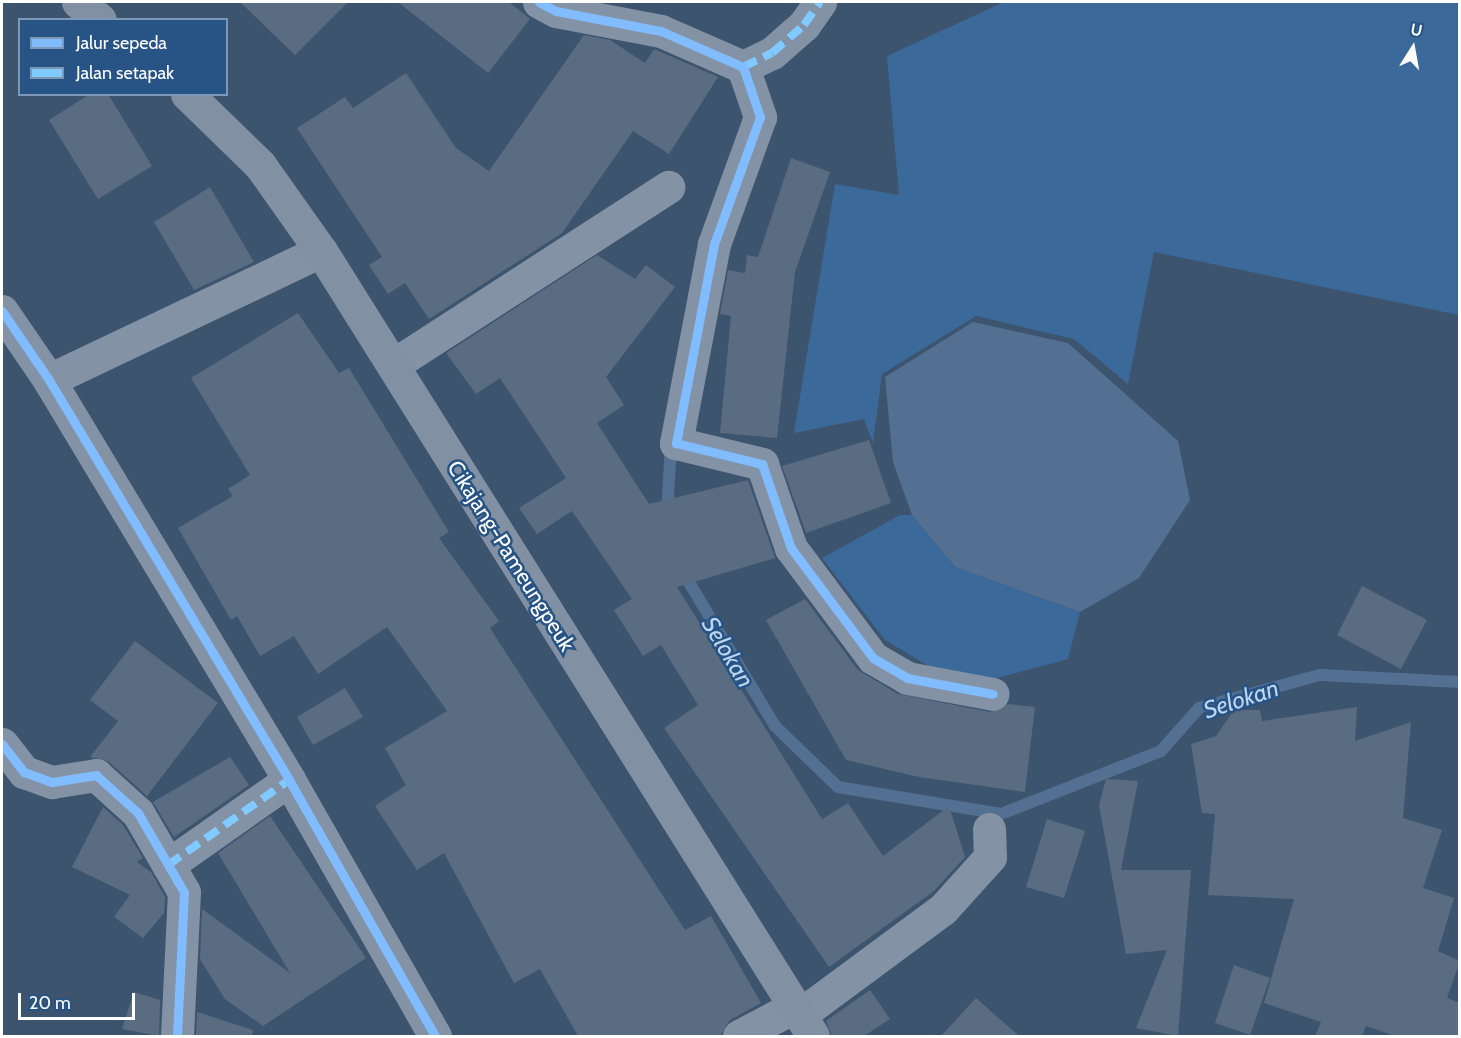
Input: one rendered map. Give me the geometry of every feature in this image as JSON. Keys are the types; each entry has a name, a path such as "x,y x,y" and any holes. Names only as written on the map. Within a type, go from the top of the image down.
{"main road":[{"path":"78,2 98,18"},
{"name":"Cikajang-Pameungpeuk","path":"189,96 260,165 321,251 803,1019"}],"street":[{"path":"539,2 556,10 661,31 743,67 760,117 714,244 676,443 762,464 791,548 873,658 907,678 993,694"},
{"path":"743,67 772,53 804,25 820,2"},
{"path":"393,365 668,187"},
{"path":"49,380 321,251"},
{"path":"3,318 49,380 290,780 435,1036"},
{"path":"2,744 24,772 52,782 96,775 138,813 184,892 187,912 177,1036"},
{"path":"168,865 290,780"},
{"path":"739,1036 803,1019 943,909 990,857 989,829"}],"shaded area":[{"path":"1004,2 1459,2 1459,315 1154,252 1128,384 1074,339 976,316 882,374 873,443 864,419 794,433 835,184 899,195 887,56"},
{"path":"973,322 1068,343 1178,441 1190,500 1139,578 1080,612 955,567 912,515 893,462 885,377"},
{"path":"900,515 912,515 955,567 1080,612 1068,659 964,687 885,640 822,558"}],"building":[{"path":"240,2 348,2 295,55"},
{"path":"398,2 509,2 530,19 488,73"},
{"path":"584,35 610,40 645,63 654,49 718,77 669,154 633,131 562,233 429,319 405,283 388,294 369,265 382,257 297,128 345,97 353,108 406,73 456,148 489,171"},
{"path":"87,96 109,96 152,166 98,199 49,120"},
{"path":"791,158 830,172 795,272 777,438 720,433 731,316 720,314 728,270 745,273 747,255 758,257"},
{"path":"210,187 254,262 194,290 154,222"},
{"path":"597,255 635,279 646,265 675,287 606,377 624,405 597,423 649,504 748,480 775,558 677,587 822,819 848,803 883,856 949,806 965,857 934,891 829,967 664,728 698,705 661,645 643,656 614,610 632,599 572,511 537,534 519,508 566,478 500,378 476,394 446,353"},
{"path":"298,313 339,373 349,368 449,532 439,538 499,621 490,628 685,930 711,916 761,1003 730,1020 720,1036 578,1036 540,969 514,983 444,853 417,870 375,806 406,785 385,748 447,711 387,627 318,674 294,636 260,656 237,616 231,620 178,528 233,496 228,489 250,475 191,378"},
{"path":"869,440 891,503 806,533 782,466"},
{"path":"1362,586 1427,620 1401,669 1337,635"},
{"path":"805,599 858,670 898,694 990,712 1008,704 1035,707 1025,792 919,777 846,760 766,620"},
{"path":"135,641 218,703 147,796 108,761 90,757 118,721 90,700"},
{"path":"345,688 363,717 313,745 297,717"},
{"path":"1357,707 1355,741 1411,722 1403,818 1442,830 1423,888 1454,898 1438,951 1460,961 1447,998 1460,1003 1460,1036 1395,1036 1366,1026 1362,1036 1315,1036 1321,1022 1264,1003 1294,899 1208,895 1215,814 1202,813 1191,744 1216,736 1234,710 1260,710 1262,721"},
{"path":"230,757 249,785 174,837 153,802"},
{"path":"1106,779 1138,781 1121,870 1191,870 1178,1036 1136,1028 1167,950 1126,954 1099,805"},
{"path":"103,807 123,825 143,858 137,862 151,872 165,897 164,913 143,938 114,917 130,895 72,867"},
{"path":"270,816 366,958 263,1026 225,999 200,959 202,909 290,973 218,853"},
{"path":"1047,819 1085,831 1064,898 1026,887"},
{"path":"1234,965 1270,978 1250,1035 1215,1023"},
{"path":"870,990 890,1019 864,1036 832,1036 826,1021"},
{"path":"134,992 160,1000 159,1036 122,1029"},
{"path":"976,998 1019,1036 941,1036"},
{"path":"197,1012 253,1030 252,1036 196,1036"}],"waterway":[{"name":"Selokan","path":"667,514 671,444"},
{"name":"Selokan","path":"681,569 775,726 838,787 1001,814 1161,751 1199,708 1320,675 1460,682"}],"marked path":[{"path":"743,67 772,53 804,25 820,2"},
{"path":"168,865 289,780 287,776"}],"cycle path":[{"path":"539,2 556,11 661,31 743,67 760,117 714,244 676,443 762,464 791,548 873,658 907,678 993,694"},
{"path":"2,311 49,380 289,780 435,1036"},
{"path":"2,744 24,772 52,782 96,775 138,813 184,892 177,1036"}]}
